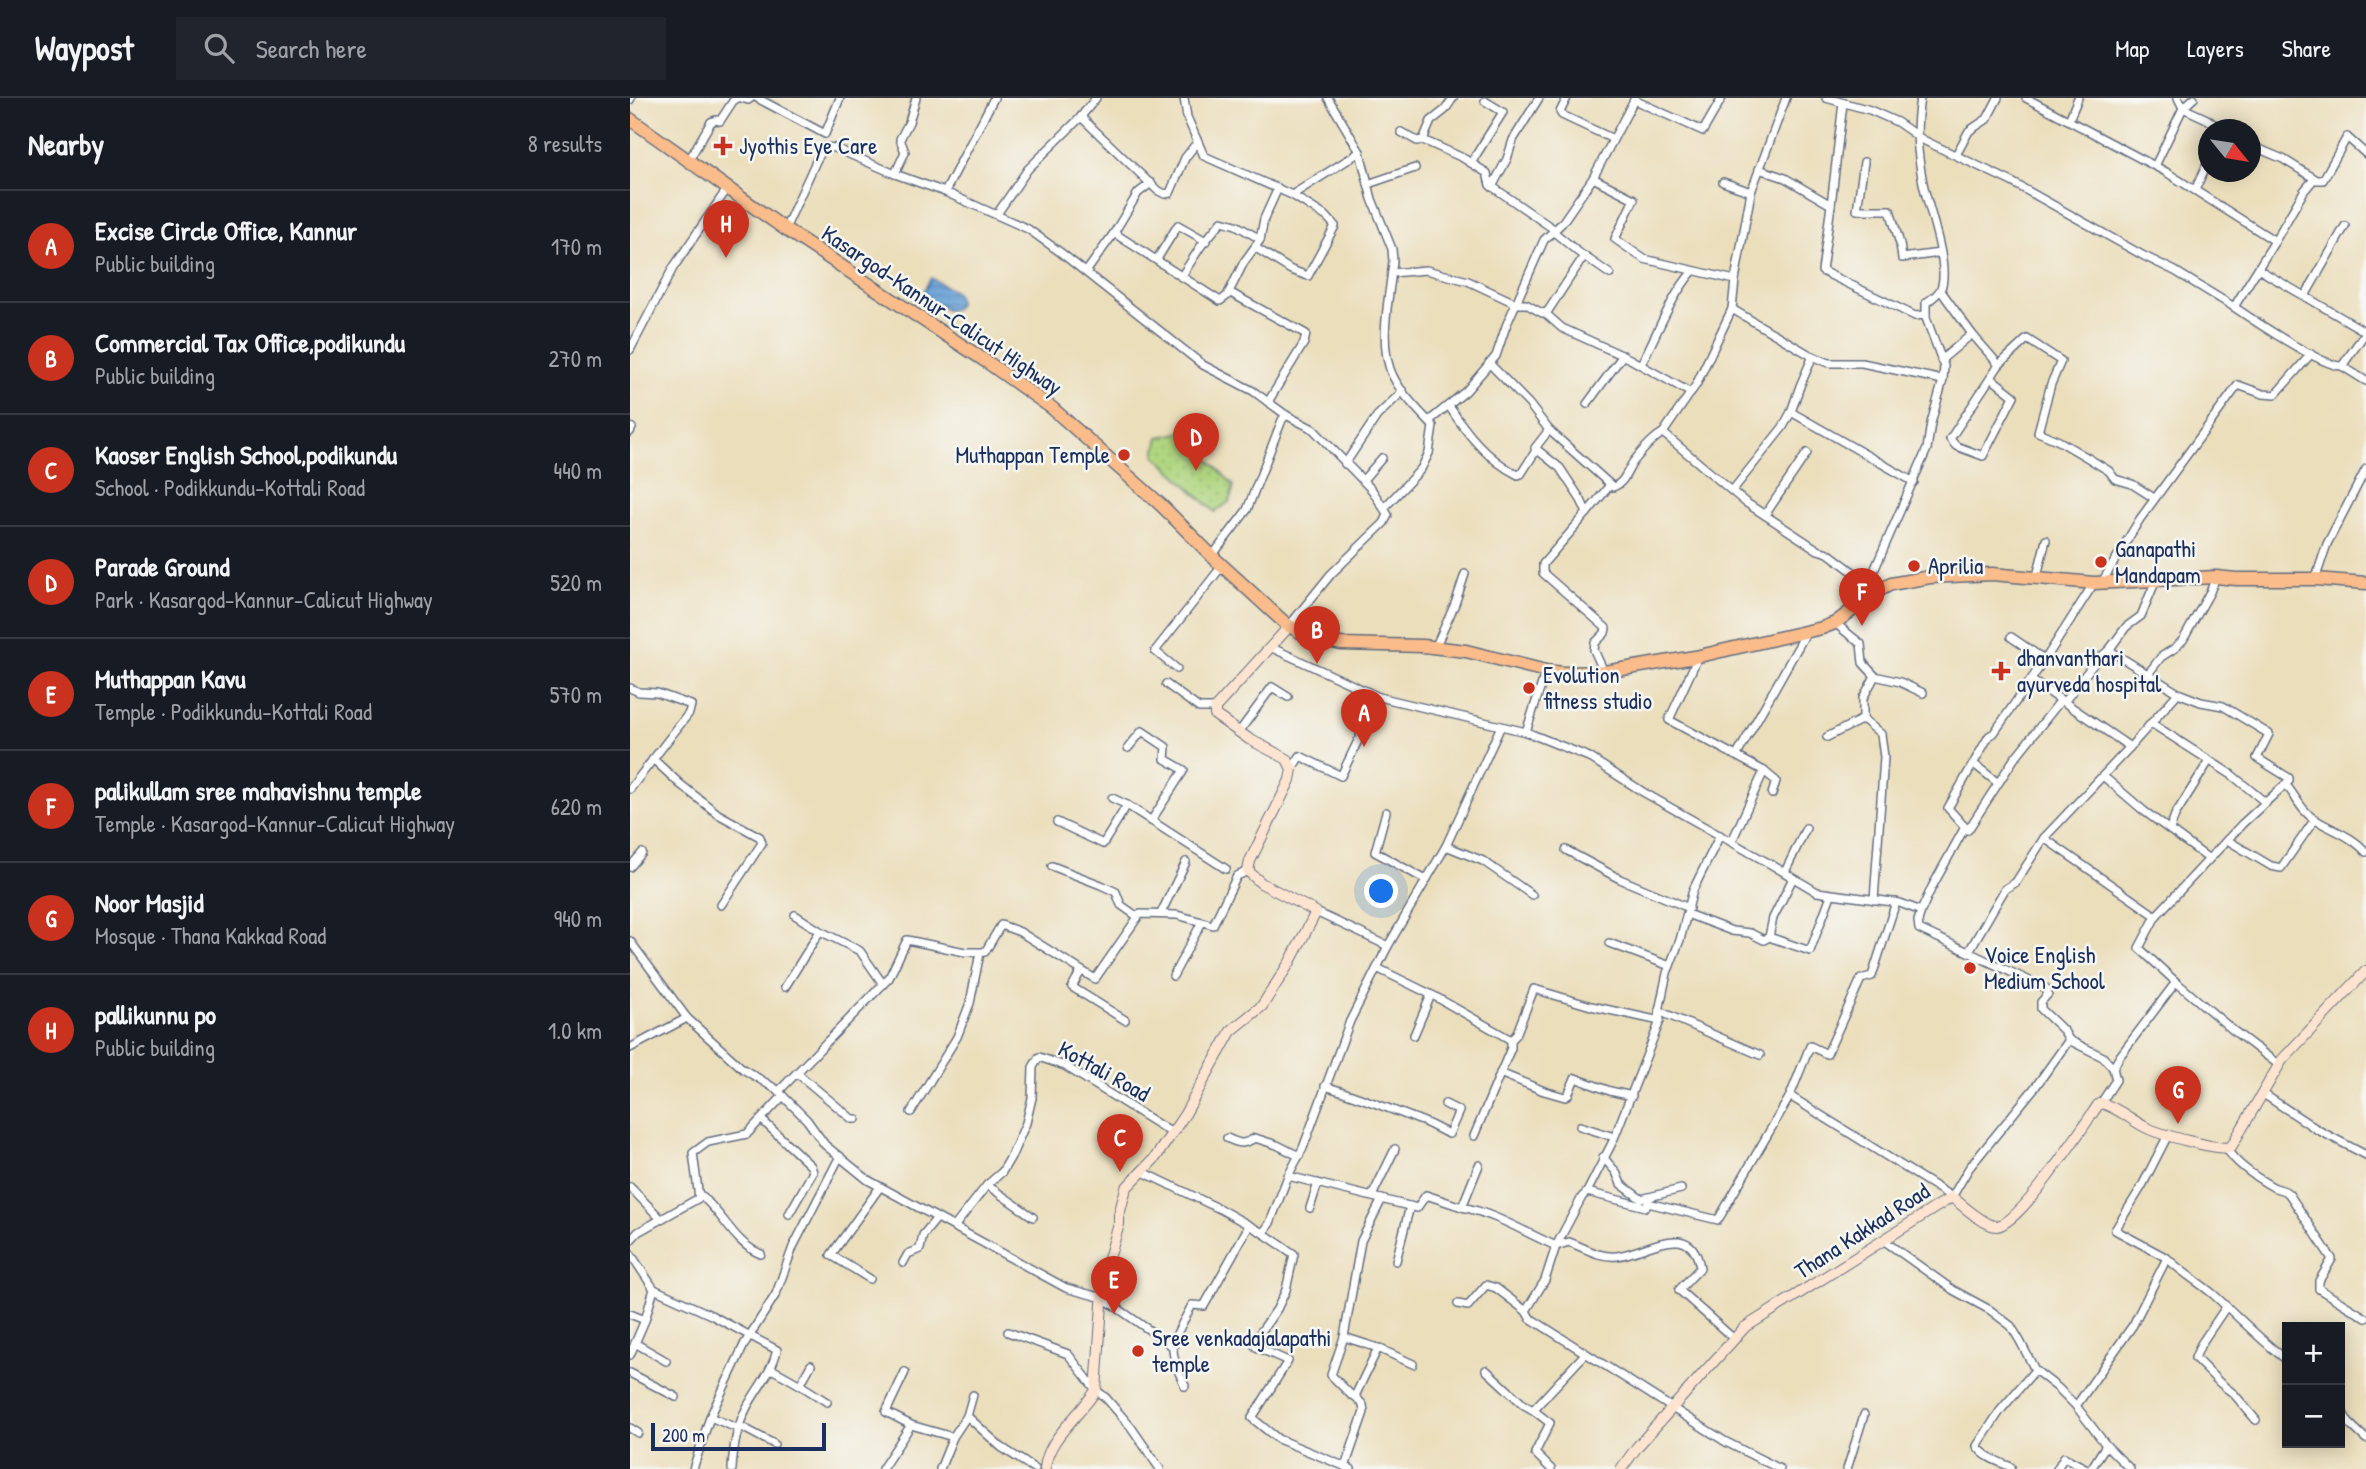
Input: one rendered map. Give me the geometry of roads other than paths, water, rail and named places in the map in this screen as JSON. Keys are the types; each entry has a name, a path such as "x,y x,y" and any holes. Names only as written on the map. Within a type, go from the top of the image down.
{"highway":[{"name":"Kasargod-Kannur-Calicut Highway","path":"630,120 690,160 817,257 962,351 1046,412 1185,535 1219,570 1288,628 1302,639 1330,648 1435,648 1466,652 1546,671 1604,672 1698,656 1806,633 1835,623 1891,584 1930,577 1992,574 2037,576 2073,582 2218,577 2255,580 2317,577 2366,580"},
{"name":"Kasargod-Kannur-Calicut Highway","path":"630,127 1043,401 1161,505 1288,628"}],"main road":[{"path":"1045,1469 1046,1457 1056,1440 1096,1390 1104,1276 1126,1188 1155,1158 1172,1133 1231,1031 1262,1006 1290,962 1316,912 1261,883 1248,871 1250,861 1290,780 1292,769 1287,759 1239,732 1216,715 1215,708 1288,628"},
{"path":"2101,1103 2145,1127 2227,1149 2239,1137 2279,1065 2366,971"},
{"name":"Thana Kakkad Road","path":"1621,1469 1637,1447 1744,1328 1952,1197 1989,1225 1998,1226 2010,1221 2063,1158 2101,1103"}],"street":[{"path":"690,160 711,122 720,121 733,101 751,98"},
{"path":"757,98 825,134"},
{"path":"785,229 825,147 825,134 840,98"},
{"path":"895,174 905,152 900,139 909,122 916,98"},
{"path":"945,192 994,98"},
{"path":"1184,98 1187,117 1204,156 1292,195 1327,216 1335,226 1308,276 1291,270 1256,248"},
{"path":"1328,98 1360,152 1368,184 1392,250 1384,343 1390,372 1433,426 1429,453 1421,469 1385,507"},
{"path":"1423,140 1429,125 1453,98"},
{"path":"1492,187 1507,159 1513,140 1539,98"},
{"path":"1567,98 1560,112 1562,115 1613,139"},
{"path":"1429,421 1466,391 1496,356 1506,326 1544,240 1562,223 1593,177 1634,99 1703,131 1722,98"},
{"path":"1489,363 1529,404 1549,430 1610,485 1618,485 1633,462 1656,436 1662,433 1691,393 1732,309 1751,192 1786,98"},
{"path":"1826,98 1870,110 1897,122 1923,140 2053,204 2175,271 2311,354 2337,366 2343,366 2366,381"},
{"path":"1866,600 1870,580 1927,449 1943,380 1944,366 1926,315 1926,303 1941,291 1943,279 1915,134 1920,98"},
{"path":"1956,155 1969,131 1987,118 1998,98"},
{"path":"2026,98 2155,166 2275,241"},
{"path":"2069,120 2078,98"},
{"path":"2178,98 2183,108 2207,119"},
{"path":"2155,166 2183,108 2194,98"},
{"path":"997,214 1028,169 1081,117 1092,99"},
{"path":"1471,163 1503,112 1485,101"},
{"path":"1843,103 1822,271 1915,316 1926,315"},
{"path":"1081,117 1165,194 1170,193 1185,158 1198,141"},
{"path":"1401,132 1417,141 1423,140 1487,173 1492,187 1610,274"},
{"path":"2261,150 2283,159 2314,178 2323,180 2347,137 2366,154"},
{"path":"825,147 842,150 1028,229 1203,365 1253,391 1286,415 1313,429 1363,481 1385,507 1388,515 1384,523 1331,574 1288,628"},
{"path":"1292,195 1360,152"},
{"path":"1864,162 1857,210 1890,210 1902,258 1940,253"},
{"path":"1368,184 1415,168"},
{"path":"1759,169 1785,178 1831,205"},
{"path":"1593,177 1634,199 1615,239 1644,260 1735,280"},
{"path":"2234,307 2314,178"},
{"path":"1723,182 1751,192"},
{"path":"2195,190 2199,182"},
{"path":"1086,272 1138,193 1151,183"},
{"path":"1114,233 1220,301 1229,292 1249,254 1261,239 1264,219 1278,188"},
{"path":"630,350 673,268 726,190"},
{"path":"1181,276 1222,221 1236,225 1261,239"},
{"path":"1157,259 1178,225 1206,241"},
{"path":"2305,296 2346,226"},
{"path":"1547,312 1584,256"},
{"path":"2258,269 2366,332 2343,366"},
{"path":"1392,273 1426,270 1468,281 1517,304 1526,304 1542,313 1547,312"},
{"path":"1641,365 1660,322 1693,271"},
{"path":"1941,291 1972,334 1999,365"},
{"path":"1229,292 1306,334 1304,343 1268,402"},
{"path":"1732,309 1829,363 1862,363 1943,380"},
{"path":"1547,312 1562,328 1623,355 1691,393"},
{"path":"1941,360 1972,334"},
{"path":"1991,378 2014,396 1983,456 1956,446 1950,439 1999,365 2026,340 2061,361 2050,384 2038,432 2059,441 2109,471 2115,479 2132,484 2154,498"},
{"path":"2157,579 2141,615 2126,627 2109,650 2095,662 2014,759 1968,830 1948,808 1989,736 1994,733 2045,660 2154,498 2238,385 2263,394 2275,395 2311,354"},
{"path":"1587,404 1623,355"},
{"path":"1732,491 1783,427 1814,356"},
{"path":"1345,464 1377,416 1403,391"},
{"path":"1449,406 1466,433 1487,455 1518,475 1549,430"},
{"path":"1791,412 1914,482"},
{"path":"1212,556 1247,510 1286,415"},
{"path":"1662,433 1765,515 1818,550 1828,553 1856,574 1870,580"},
{"path":"1537,449 1564,475 1587,513"},
{"path":"1765,515 1807,453"},
{"path":"1363,481 1382,458"},
{"path":"2317,577 2327,544 2366,469"},
{"path":"1604,672 1594,650 1595,643 1605,633 1606,628 1543,573 1544,564 1610,485"},
{"path":"2037,576 2046,540"},
{"path":"1177,669 1155,651 1219,570"},
{"path":"1435,648 1465,574"},
{"path":"2148,674 2161,657 2175,649 2183,640 2218,577"},
{"path":"1835,623 1861,644 1863,663 1875,676 1900,682 1923,693"},
{"path":"1737,755 1806,633"},
{"path":"2011,637 2045,660"},
{"path":"1270,646 1379,697 1526,732 1588,757 1816,892 1896,902 1921,911"},
{"path":"2109,650 2178,693 2201,702 2222,706 2269,734 2257,758 2289,778 2286,785 2227,840 2156,916 2138,948 2234,1031 2279,1065"},
{"path":"1698,656 1669,720 1764,771 1776,781 1772,793"},
{"path":"1526,732 1546,671"},
{"path":"1863,719 1863,698 1875,676"},
{"path":"2031,680 2130,747"},
{"path":"1166,684 1199,708 1215,708"},
{"path":"1239,732 1272,687 1288,697"},
{"path":"630,688 639,692 657,693 691,705 689,713 630,789"},
{"path":"1969,951 2005,889 2016,882 2044,838 2178,693"},
{"path":"1292,769 1300,756 1341,776 1379,697"},
{"path":"1827,737 1863,719"},
{"path":"1863,719 1881,734 1884,757 1874,900"},
{"path":"2151,723 2232,775 2266,803"},
{"path":"1263,1233 1270,1223 1288,1176 1299,1156 1350,1021 1388,946 1446,846 1501,726"},
{"path":"1128,748 1142,731 1166,747 1165,759 1184,770 1152,821"},
{"path":"653,760 718,814 760,837 762,843 721,905"},
{"path":"2169,829 2209,761"},
{"path":"1974,764 1998,783"},
{"path":"1732,841 1764,771"},
{"path":"2103,776 2144,811 2209,859"},
{"path":"2286,785 2302,808 2315,820 2358,844 2366,852"},
{"path":"1112,798 1226,869"},
{"path":"1056,822 1103,844 1127,805"},
{"path":"1386,812 1375,852 1426,880"},
{"path":"2227,840 2271,866 2281,867 2315,820"},
{"path":"1965,827 1921,911 1919,929 2047,989 2048,994 2041,1002 2041,1009 2064,1031 2069,1040 2103,1056 2113,1068 2116,1080 2101,1103"},
{"path":"1785,872 1806,828"},
{"path":"1526,1311 1545,1280 1556,1247 1587,1192 1632,1096 1660,1021 1659,1011 1670,967 1693,890 1720,835"},
{"path":"2044,838 2156,916"},
{"path":"1446,846 1483,861 1532,895"},
{"path":"1566,850 1723,928 1750,933 1764,940 1769,937 1810,951 1831,895"},
{"path":"630,867 642,853"},
{"path":"1161,913 1186,862"},
{"path":"1052,866 1116,892 1121,905 1138,917"},
{"path":"630,1241 638,1232 699,1198 693,1153 708,1142 747,1134 762,1120 797,1073 889,978 907,940 956,951 985,953 1001,925 1020,932 1095,979 1140,914 1177,915 1213,925 1237,876 1248,871"},
{"path":"1769,937 1773,918 1793,878"},
{"path":"1587,1192 1646,1207 1648,1203 1718,1220 1790,1096 1810,1046 1827,1054 1861,979 1871,976 1896,902"},
{"path":"1316,912 1388,946"},
{"path":"795,915 860,951 883,984"},
{"path":"1173,975 1202,922"},
{"path":"785,987 820,931"},
{"path":"630,942 687,1018 743,1069 781,1093 807,1120 825,1145 868,1180 1066,1289 1103,1298 1172,1346"},
{"path":"1609,943 1670,967"},
{"path":"911,1112 957,1037 970,1003 980,953"},
{"path":"1377,968 1432,995 1511,1040"},
{"path":"1081,971 1072,987 1125,1020"},
{"path":"2113,1068 2119,1056 2176,982"},
{"path":"1474,1136 1534,989 1591,1006 1660,1021"},
{"path":"1414,1035 1432,995"},
{"path":"1659,1011 1760,1055"},
{"path":"630,1048 687,1018"},
{"path":"1790,1096 1952,1197 1969,1168 2036,1086 2069,1040"},
{"name":"Kottali Road","path":"954,1227 987,1185 1002,1172 1026,1123 1032,1098 1033,1068 1039,1057 1065,1066 1172,1133"},
{"path":"797,1073 852,1119 856,1119"},
{"path":"1500,1073 1565,1097 1569,1095 1575,1078 1632,1096"},
{"path":"1325,1086 1365,1098 1449,1134 1459,1111 1445,1104"},
{"path":"2262,1093 2318,1130 2366,1155"},
{"path":"762,1120 811,1166 813,1172 789,1214"},
{"path":"1580,1126 1614,1138"},
{"path":"2168,1135 2115,1230 2168,1258 2282,1356"},
{"path":"1227,1138 1245,1144 1255,1138 1299,1156"},
{"path":"1373,1196 1395,1149"},
{"path":"2227,1149 2246,1169 2289,1194 2332,1259 2319,1281 2319,1289 2366,1318"},
{"path":"693,1469 710,1417 751,1336 776,1294 793,1247 840,1156"},
{"path":"1603,1157 1616,1172 1621,1184 1641,1199 1681,1189"},
{"path":"1462,1207 1479,1166"},
{"path":"1141,1171 1263,1233 1294,1254 1286,1290 1277,1309 1253,1343 1256,1347 1288,1361 1251,1418 1278,1439 1348,1468 1364,1412 1363,1405 1331,1374 1344,1337 1361,1241 1382,1199"},
{"path":"1288,1176 1417,1208 1426,1195 1483,1212 1556,1247 1569,1242 1602,1256 1619,1256 1664,1241 1678,1241 1688,1245 1697,1254 1700,1268 1679,1290 1734,1339"},
{"path":"1310,1208 1318,1183"},
{"path":"987,1185 1033,1217"},
{"path":"630,1186 661,1219"},
{"path":"870,1279 831,1255 880,1187"},
{"path":"699,1194 739,1239 761,1254"},
{"path":"1396,1261 1410,1206"},
{"path":"903,1263 908,1254 920,1249 923,1235 937,1218"},
{"path":"1185,1386 1176,1366 1172,1346 1192,1305 1204,1306 1249,1226"},
{"path":"1883,1240 2011,1326 2035,1370 2076,1406 2106,1445 2130,1469"},
{"path":"630,1253 654,1289 778,1350 771,1369 746,1409 733,1449 732,1469"},
{"path":"2076,1406 2133,1325 2168,1258"},
{"path":"1458,1304 1468,1306 1486,1285 1496,1288 1526,1311 1530,1318 1585,1354 1726,1441 1780,1469"},
{"path":"630,1355 645,1320 654,1289"},
{"path":"2226,1307 2201,1344 2195,1358 2234,1394 2256,1420"},
{"path":"630,1314 645,1320"},
{"path":"1008,1332 1068,1354 1096,1390 1131,1427 1160,1469"},
{"path":"1344,1337 1378,1348 1413,1364"},
{"path":"635,1343 666,1361"},
{"path":"1355,1396 1378,1348"},
{"path":"1534,1410 1585,1354"},
{"path":"801,1383 811,1365"},
{"path":"771,1369 801,1383 809,1392 827,1402"},
{"path":"1486,1370 1524,1405 1550,1423 1535,1453 1551,1469"},
{"path":"2011,1467 1992,1458 1977,1446 2000,1411 2035,1370"},
{"path":"905,1372 886,1412 911,1425 953,1437"},
{"path":"630,1373 676,1397"},
{"path":"940,1469 953,1437 967,1416 973,1395"},
{"path":"1847,1469 1864,1415"},
{"path":"967,1416 1001,1447 1035,1469"},
{"path":"2345,1416 2366,1439"},
{"path":"710,1417 740,1427 774,1444"},
{"path":"882,1469 911,1425"},
{"path":"630,1429 638,1433"},
{"path":"2057,1469 2064,1457 2089,1469 2106,1445"}],"water":[{"path":"931,278 956,293 959,302 954,309 947,310 921,296"}],"place":[{"name":"Jyothis Eye Care","path":"723,146"},
{"name":"pallikunnu po","path":"726,258"},
{"name":"Muthappan Temple","path":"1124,455"},
{"name":"Parade Ground","path":"1196,471"},
{"name":"Ganapathi Mandapam","path":"2101,562"},
{"name":"Aprilia","path":"1914,566"},
{"name":"palikullam sree mahavishnu temple","path":"1862,626"},
{"name":"Commercial Tax Office,podikundu","path":"1317,664"},
{"name":"dhanvanthari ayurveda hospital","path":"2001,671"},
{"name":"Evolution fitness studio","path":"1529,688"},
{"name":"Excise Circle Office, Kannur","path":"1364,747"},
{"name":"Voice English Medium School","path":"1970,968"},
{"name":"Noor Masjid","path":"2178,1124"},
{"name":"Kaoser English School,podikundu","path":"1120,1172"},
{"name":"Muthappan Kavu","path":"1114,1314"},
{"name":"Sree venkadajalapathi temple","path":"1138,1351"}]}
